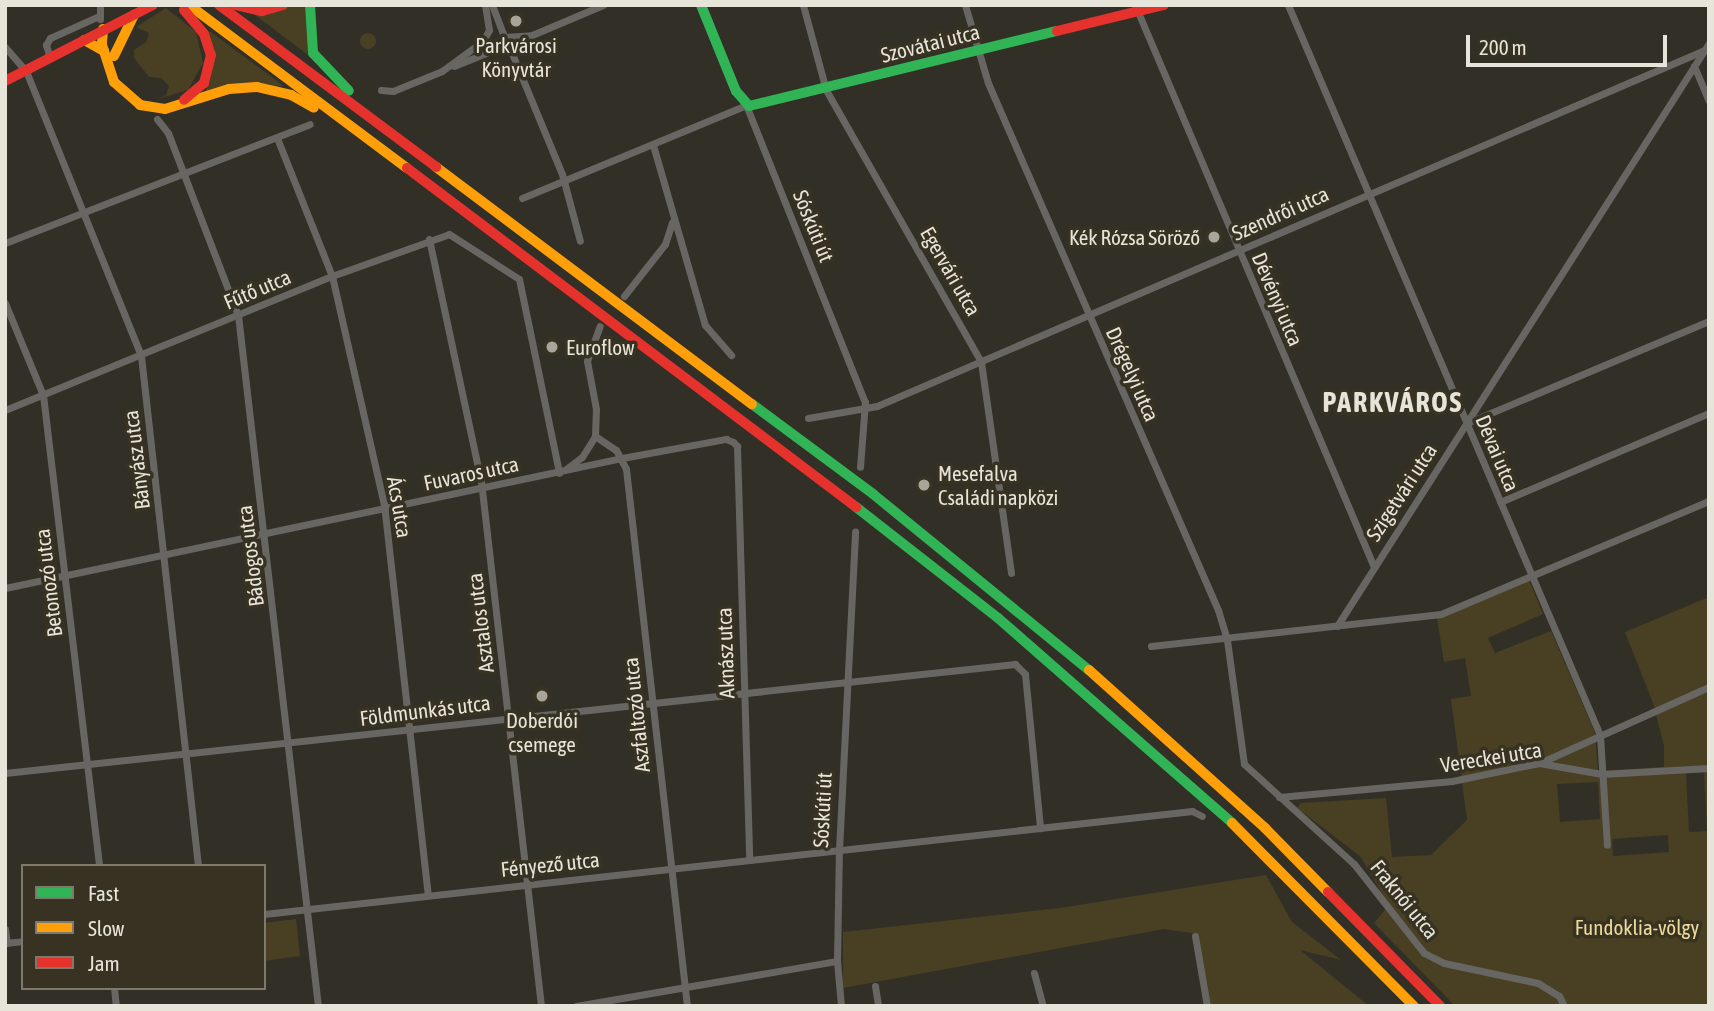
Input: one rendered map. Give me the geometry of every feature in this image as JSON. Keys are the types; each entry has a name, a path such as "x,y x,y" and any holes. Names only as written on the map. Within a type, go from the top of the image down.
{"main road":[{"path":"5,81 153,5"},
{"path":"84,40 109,54 120,79 139,99 164,104 191,96 204,83 211,55 204,34 179,5"},
{"path":"189,5 824,480 998,618 1200,792 1330,917 1414,1006"},
{"path":"219,5 873,494 1077,659 1344,904 1440,1006"},
{"path":"235,5 262,11 283,5"},
{"path":"310,5 309,44 318,62 384,127"},
{"name":"Sóskúti út","path":"701,5 746,105"},
{"name":"Szovátai utca","path":"746,105 826,90 1136,9 1164,5"},
{"path":"109,54 134,15"},
{"path":"103,29 120,91 140,105 165,109 243,87 276,90 378,146"}],"street":[{"path":"100,5 99,16 103,29"},
{"path":"450,67 483,41 489,30 485,5"},
{"path":"492,5 503,34 503,46"},
{"path":"489,30 503,34 532,35 603,5"},
{"name":"Egervári utca","path":"803,5 826,90 981,362 1011,573"},
{"name":"Drégelyi utca","path":"965,5 977,51 1227,640 1244,764"},
{"name":"Dévai utca","path":"1288,5 1366,194 1600,735 1607,845"},
{"name":"Dévényi utca","path":"1136,9 1236,251 1374,567"},
{"path":"50,58 46,45 50,38 99,16"},
{"path":"381,90 393,91 503,46 527,41 532,35"},
{"path":"483,41 491,51"},
{"path":"503,46 511,51 564,181 580,241"},
{"name":"Bányász utca","path":"5,47 26,71 141,356 198,864"},
{"name":"Szendrői utca","path":"866,409 1088,316 1707,47"},
{"name":"Szigetvári utca","path":"1337,626 1707,47"},
{"path":"1694,66 1709,101"},
{"path":"522,198 746,105"},
{"name":"Sóskúti út","path":"746,105 866,409 860,467"},
{"name":"Bádogos utca","path":"157,119 168,133 238,315 266,534 318,1006"},
{"path":"5,243 310,124"},
{"name":"Ács utca","path":"277,138 332,276 385,509 428,895"},
{"path":"653,145 672,220 705,325 731,355"},
{"path":"624,296 665,244 672,220"},
{"name":"Fűtő utca","path":"5,410 332,276 449,234 516,276 559,473"},
{"name":"Asztalos utca","path":"429,239 482,488 541,1006"},
{"name":"Betonozó utca","path":"5,303 43,395 99,864"},
{"path":"1467,423 1709,321"},
{"path":"559,473 582,457 595,436 596,409 587,361 600,326"},
{"path":"808,418 866,409"},
{"path":"1500,502 1709,413"},
{"path":"595,436 622,458"},
{"name":"Fuvaros utca","path":"5,588 622,458 726,439 737,446"},
{"name":"Aknász utca","path":"737,446 749,860"},
{"name":"Aszfaltozó utca","path":"622,458 687,1006"},
{"path":"1150,646 1227,640 1441,614 1709,501"},
{"name":"Sóskúti út","path":"841,1006 837,961 839,850 855,531"},
{"path":"848,681 1015,664 1025,674 1040,828"},
{"name":"Földmunkás utca","path":"5,772 185,755 848,681"},
{"path":"1539,763 1709,687"},
{"name":"Vereckei utca","path":"1279,797 1452,782 1539,763 1602,774 1709,768"},
{"name":"Fraknói utca","path":"1244,764 1354,864 1424,953 1444,962 1538,983 1559,996 1564,1006"},
{"path":"839,850 1192,811 1202,816"},
{"name":"Fényező utca","path":"266,914 839,850"},
{"path":"5,929 6,943"},
{"path":"1195,936 1207,1006"},
{"path":"576,1006 837,961"},
{"path":"1034,973 1043,1006"},
{"path":"875,986 878,1006"}],"green space":[{"path":"290,5 305,5 308,55 255,15"},
{"path":"166,8 196,32 203,63 188,90 158,99 166,95 169,86 161,78 149,77 134,58 134,50 146,42 149,33 136,27"},
{"path":"211,32 284,86 206,93"},
{"path":"365,33 371,33 376,41 374,47 365,49 360,44 360,38"},
{"name":"Fundoklia-völgy","path":"1529,580 1543,614 1488,638 1495,653 1551,631 1595,733 1598,771 1664,767 1664,746 1653,703 1625,632 1709,597 1709,1006 1455,1006 1374,923 1389,905 1360,856 1297,808 1301,803 1386,798 1392,857 1431,855 1467,820 1451,699 1471,696 1465,658 1444,662 1437,618","holes":["1704,772 1707,831 1689,832 1686,773","1598,782 1600,819 1560,822 1557,784","1668,835 1669,852 1613,856 1612,839"]},
{"path":"1266,875 1292,922 1341,960 1300,950 1369,1006 1208,1006 1198,934 1164,929 843,988 843,932 1060,908"},
{"path":"296,919 300,956 266,961 266,923"}],"traffic: fast":[{"path":"310,5 313,53 349,91"},
{"path":"701,5 736,91 749,106 1057,31"},
{"path":"752,404 873,494 1089,670"},
{"path":"856,507 998,618 1232,823"}],"traffic: slow":[{"path":"189,5 407,168"},
{"path":"114,56 134,15"},
{"path":"103,29 102,45 114,82 140,105 165,109 229,89 257,87 291,95 314,108"},
{"path":"84,40 104,51"},
{"path":"436,167 752,404"},
{"path":"1089,670 1265,828 1328,892"},
{"path":"1232,823 1414,1006"}],"traffic: jam":[{"path":"5,81 153,5"},
{"path":"219,5 436,167"},
{"path":"235,5 262,11 283,5"},
{"path":"1057,31 1164,5"},
{"path":"184,10 204,34 211,55 204,83 184,100"},
{"path":"407,168 856,507"},
{"path":"1328,892 1440,1006"}],"place":[{"name":"Parkvárosi Könyvtár","path":"516,21"},
{"name":"Kék Rózsa Söröző","path":"1214,237"},
{"name":"Euroflow","path":"552,347"},
{"name":"Mesefalva Családi napközi","path":"924,485"},
{"name":"Doberdói csemege","path":"542,696"}],"district":[{"name":"PARKVÁROS","path":"1393,402"}]}
